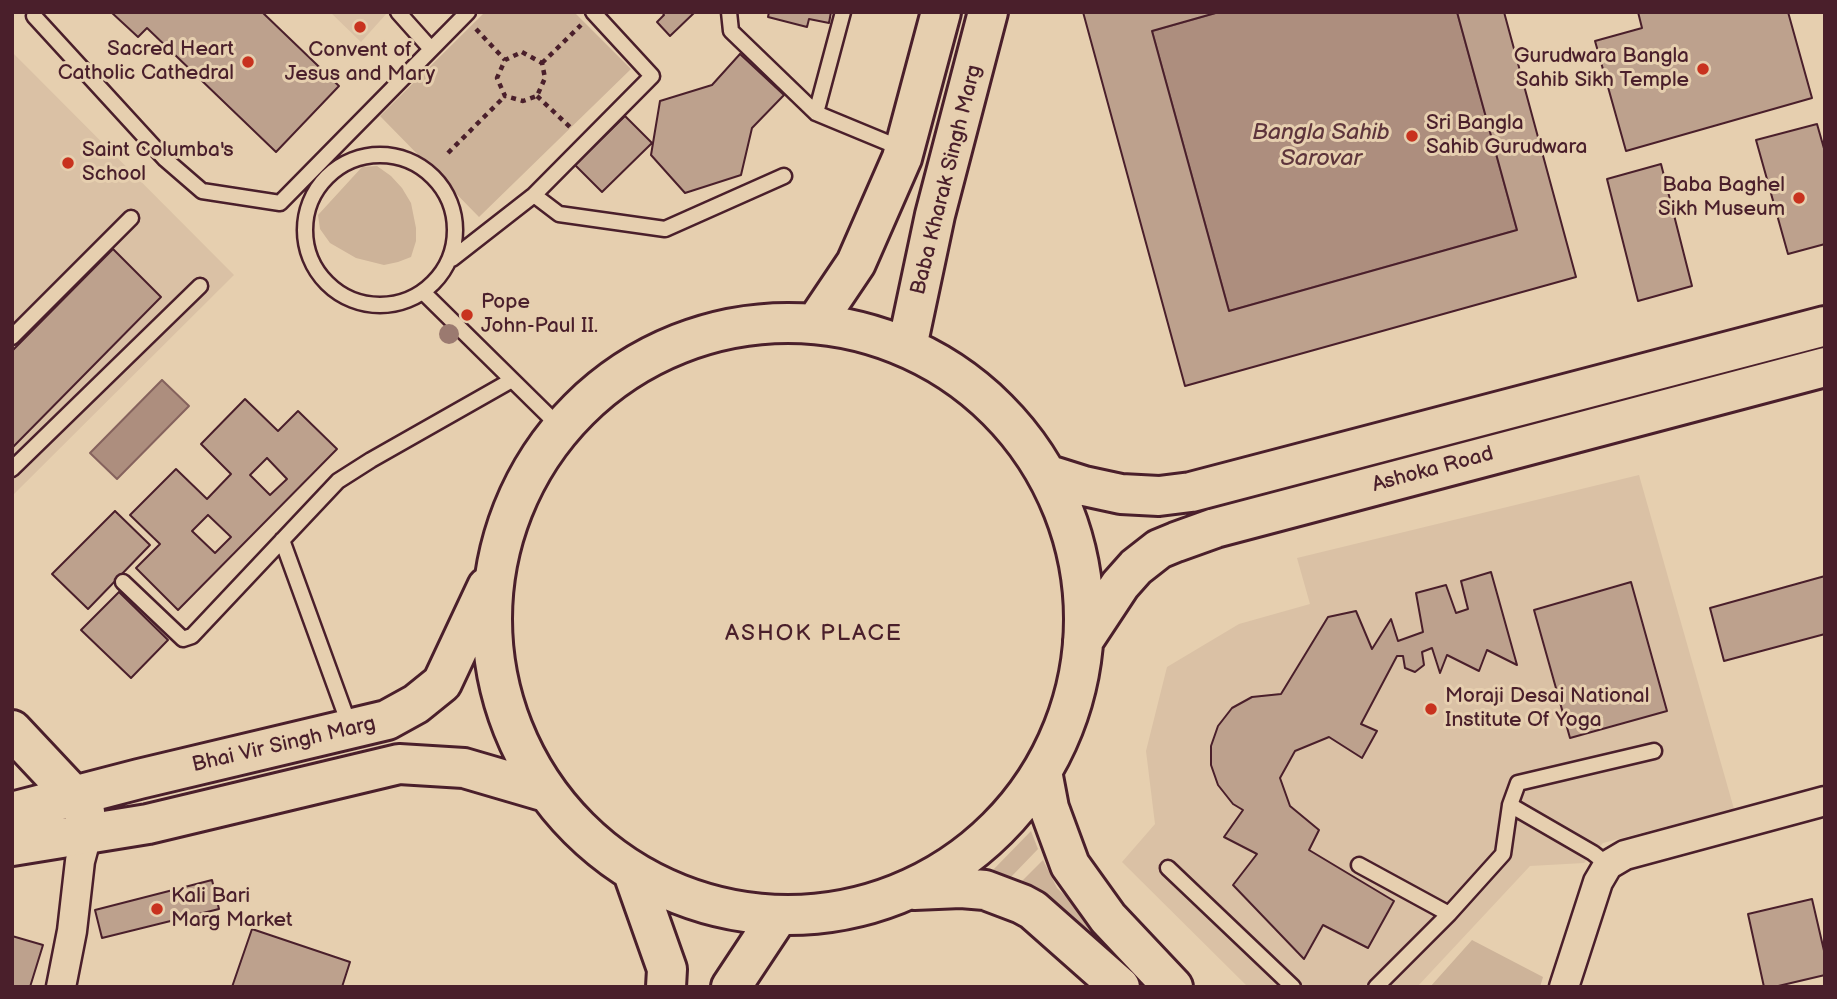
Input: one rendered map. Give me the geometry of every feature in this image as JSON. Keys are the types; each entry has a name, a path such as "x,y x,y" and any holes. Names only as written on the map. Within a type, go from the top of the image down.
{"main road":[{"path":"815,324 856,263 905,150 941,12"},
{"name":"Baba Kharak Singh Marg","path":"907,347 935,215 988,12"},
{"path":"771,323 815,324 862,332 907,347 949,370 987,399 1020,434 1046,474 1065,513 1077,554 1083,597 1083,641 1074,695 1060,734 1042,771 1021,801 996,829 968,854 905,891 843,910 778,916 703,904 667,891 633,873 585,837 564,816 529,766 516,739 502,698 493,655 491,611 496,567 507,525 524,485 561,428 608,384 645,360 685,342 727,329 771,323"},
{"name":"Ashoka Road","path":"1046,474 1121,494 1159,496 1191,492 1825,326"},
{"name":"Ashoka Road","path":"1083,641 1120,584 1159,549 1175,542 1215,528 1825,367"},
{"name":"Bhai Vir Singh Marg","path":"14,835 73,795 387,720 416,704 442,683 496,567"},
{"path":"12,730 73,795 93,834"},
{"path":"14,835 93,834 148,824 399,764 464,768 546,792"},
{"path":"1042,771 1049,808 1070,865 1108,918 1173,987"},
{"path":"633,873 667,969 666,987"},
{"path":"905,891 985,890 1022,904 1033,910 1118,984 1142,956"},
{"path":"731,987 778,916"}],"street":[{"path":"1564,987 1598,882 1608,865 1625,855 1825,801"},
{"path":"61,987 72,931 80,861 93,834"}],"lane":[{"path":"398,12 431,49"},
{"path":"452,259 456,216 437,177 399,155 356,156 320,181 303,222 311,264 341,296 383,307 424,293 452,259 534,195 652,76 594,12"},
{"path":"729,12 731,31 816,113 905,150"},
{"path":"816,113 843,12"},
{"path":"34,16 165,159 202,191 280,203 466,14"},
{"path":"534,195 559,214 665,229 784,176"},
{"path":"12,337 131,218"},
{"path":"12,469 200,286"},
{"path":"424,293 561,428"},
{"path":"123,582 183,639 192,636 338,481 512,380"},
{"path":"282,540 350,729"},
{"path":"1376,987 1449,914 1503,854 1510,805 1518,783 1654,751"},
{"path":"1510,805 1593,853 1608,865"},
{"path":"1359,865 1449,914"},
{"path":"1168,869 1293,987"}],"path":[{"path":"542,63 594,12"},
{"path":"466,14 505,60"},
{"path":"522,52 542,63 545,78 537,96 523,101 505,96 497,78 505,60 522,52"},
{"path":"448,153 505,96"},
{"path":"537,96 571,129"}],"shaded area":[{"name":"Convent of Jesus and Mary","path":"330,12 388,12 361,42"},
{"path":"485,12 574,12 631,69 479,217 380,116"},
{"name":"Saint Columba's School","path":"12,52 234,275 12,496"},
{"path":"377,166 402,188 411,203 416,228 416,241 411,257 384,265 356,258 330,243 320,229 318,215 362,167"},
{"name":"Moraji Desai National Institute Of Yoga","path":"1639,475 1734,809 1603,843 1584,863 1530,866 1417,987 1248,987 1122,862 1155,824 1146,751 1167,667 1239,624 1310,604 1297,558"},
{"path":"1031,831 1038,849 1010,878 992,871"},
{"path":"1043,860 1057,888 1130,959 1121,968 1049,896 1019,884"},
{"path":"1472,940 1543,977 1540,987 1430,987"}],"water":[{"name":"Bangla Sahib Sarovar","path":"1219,12 1457,12 1517,230 1229,311 1152,31"},
{"path":"162,380 189,406 117,479 90,453"}],"building":[{"name":"Sacred Heart Catholic Cathedral","path":"111,12 262,12 339,86 276,152 147,28 138,37"},
{"path":"662,12 695,12 670,36 657,22 664,15"},
{"path":"769,12 831,12 829,23 809,19 807,27 768,17"},
{"path":"1083,12 1219,12 1152,31 1229,311 1517,230 1457,12 1504,12 1576,277 1185,386"},
{"name":"Gurudwara Bangla Sahib Sikh Temple","path":"1638,12 1788,12 1812,98 1626,151 1595,41 1642,28"},
{"path":"740,54 784,95 752,128 741,175 685,193 651,155 660,101 712,85"},
{"path":"625,116 652,143 602,192 575,165"},
{"name":"Baba Baghel Sikh Museum","path":"1817,124 1825,152 1825,244 1788,254 1756,140"},
{"path":"1661,164 1692,286 1638,301 1607,179"},
{"path":"113,249 161,297 12,448 12,351"},
{"path":"245,399 278,431 298,411 337,449 178,610 136,568 160,544 130,515 176,469 207,499 231,474 201,444","holes":["267,458 287,479 270,495 250,475","208,515 231,537 215,553 192,531"]},
{"path":"115,511 150,545 88,609 52,574"},
{"path":"1491,572 1517,665 1487,650 1479,671 1447,655 1440,673 1432,648 1422,652 1424,665 1415,672 1405,668 1403,656 1397,656 1361,724 1377,731 1362,758 1329,737 1295,751 1280,778 1290,806 1319,830 1309,850 1394,901 1368,948 1323,925 1304,959 1233,885 1257,854 1224,837 1243,810 1233,804 1218,785 1211,765 1211,746 1218,726 1232,708 1252,697 1281,694 1328,617 1356,611 1372,649 1391,619 1398,641 1423,632 1416,593 1446,585 1456,613 1468,609 1461,581"},
{"path":"1825,576 1825,634 1724,661 1710,608"},
{"path":"1631,582 1667,711 1570,738 1534,610"},
{"path":"119,592 168,640 131,678 81,630"},
{"name":"Kali Bari Marg Market","path":"212,880 219,909 102,938 95,910"},
{"path":"1812,899 1825,955 1825,975 1764,987 1748,914"},
{"path":"252,929 350,962 342,987 232,987"},
{"path":"12,936 43,945 30,987 12,987"}],"place":[{"name":"Convent of Jesus and Mary","path":"360,27"},
{"name":"Sacred Heart Catholic Cathedral","path":"248,62"},
{"name":"Gurudwara Bangla Sahib Sikh Temple","path":"1703,69"},
{"name":"Sri Bangla Sahib Gurudwara","path":"1412,136"},
{"name":"Saint Columba's School","path":"68,163"},
{"name":"Baba Baghel Sikh Museum","path":"1799,198"},
{"name":"Pope John-Paul II.","path":"467,315"},
{"name":"Moraji Desai National Institute Of Yoga","path":"1431,709"},
{"name":"Kali Bari Marg Market","path":"157,909"}],"district":[{"name":"ASHOK PLACE","path":"814,634"}]}
